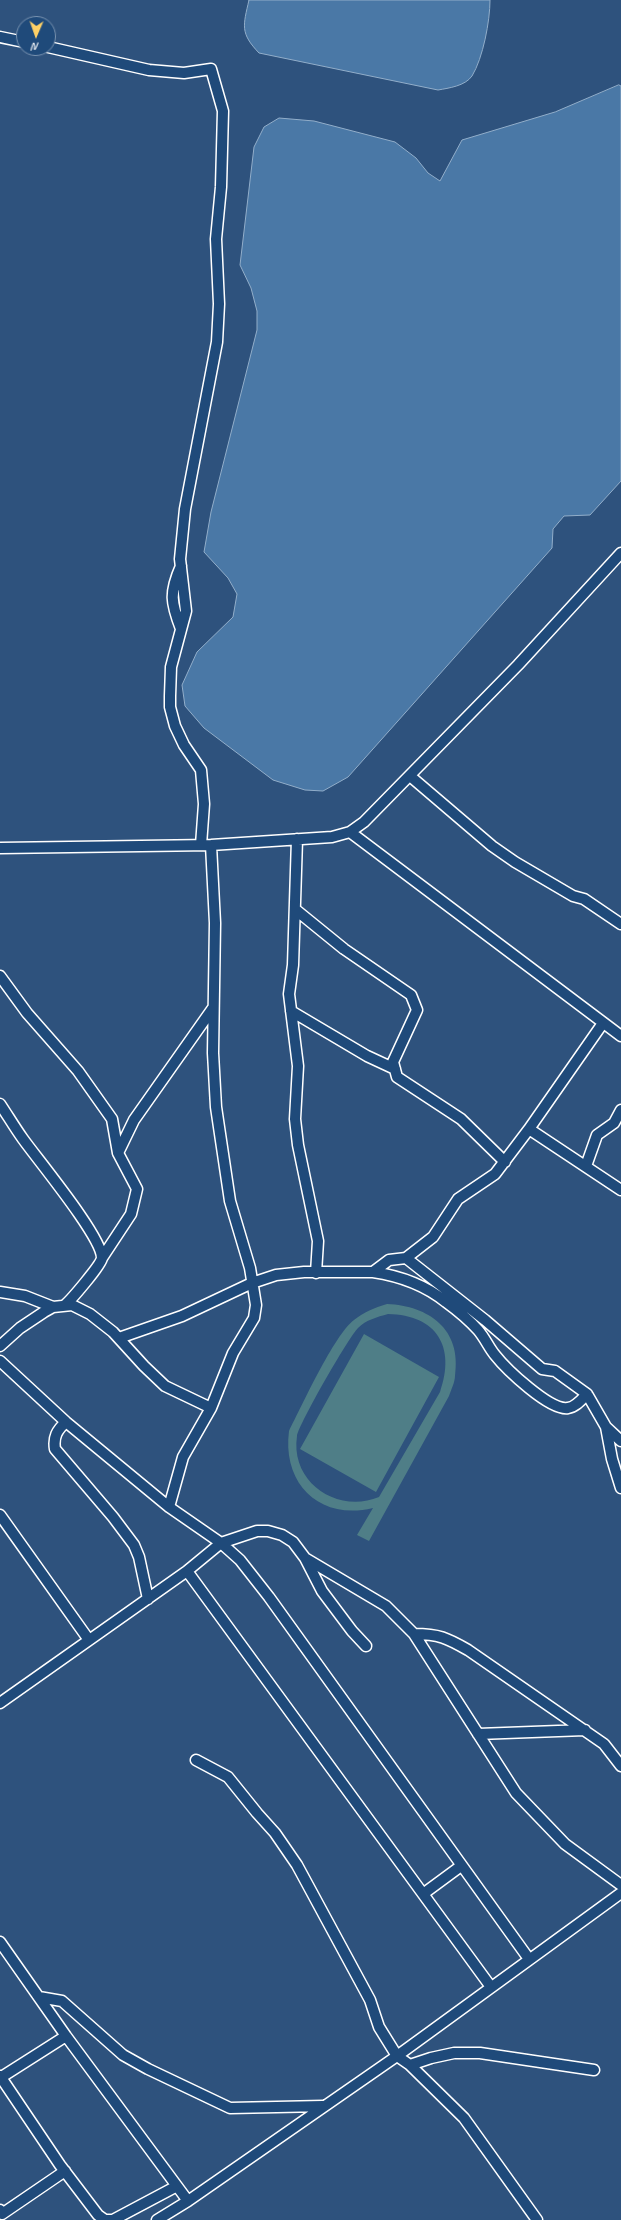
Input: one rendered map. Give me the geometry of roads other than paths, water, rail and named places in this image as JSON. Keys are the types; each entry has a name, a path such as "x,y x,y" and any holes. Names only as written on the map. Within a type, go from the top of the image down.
{"street":[{"path":"0,37 16,40"},
{"path":"56,49 149,70 184,73 211,69 221,96 224,111 222,187 216,239 219,304 217,342 185,509 181,566 172,596 174,611 181,629"},
{"path":"0,848 206,845 332,837 350,832 364,822 518,665 621,553"},
{"path":"169,1507 183,1457 211,1408 233,1353 254,1318 256,1305 250,1268 230,1201 221,1149 216,1107 213,1061 214,923 206,845 201,770 181,739 170,707 171,667 187,603 181,566"},
{"path":"410,776 462,821 506,856 573,896 584,898 621,924"},
{"path":"350,832 621,1036"},
{"path":"297,839 296,910 293,965 289,994 298,1066 295,1119 298,1145 318,1241 316,1273"},
{"path":"296,910 344,949 410,995 417,1010 393,1062 397,1077 461,1119 505,1162"},
{"path":"0,976 27,1012 78,1070 112,1119 118,1153 137,1189 131,1214 102,1258 98,1268 65,1305"},
{"path":"118,1153 134,1120 213,1008"},
{"path":"291,1012 367,1056 395,1069"},
{"path":"373,1272 389,1260 406,1258 433,1237 458,1199 495,1174 529,1129 603,1023"},
{"path":"0,1104 88,1229 98,1246 102,1258"},
{"path":"586,1166 597,1135 614,1123 621,1110"},
{"path":"529,1129 621,1190"},
{"path":"406,1258 479,1315 542,1369 555,1372 587,1394 606,1427 621,1441"},
{"path":"119,1338 182,1316 252,1283 276,1275 373,1272 402,1278 423,1287 446,1302 478,1330 496,1356 522,1382 552,1404 561,1408 574,1407 587,1394"},
{"path":"0,1292 25,1296 53,1307"},
{"path":"0,1346 20,1328 53,1307 72,1305 82,1309 119,1338 144,1366 165,1386 211,1408"},
{"path":"0,1361 66,1422 169,1507 221,1544 240,1560 269,1597 529,1959"},
{"path":"66,1422 58,1430 54,1441 55,1449 134,1545 139,1557 148,1599"},
{"path":"606,1427 612,1460 621,1488"},
{"path":"0,1514 89,1640"},
{"path":"0,1702 148,1599 221,1544 257,1531 268,1531 282,1535 293,1542 305,1558 322,1591 352,1631 366,1646"},
{"path":"305,1558 386,1606 414,1634 516,1793 565,1844 621,1884"},
{"path":"187,1571 491,1987"},
{"path":"414,1634 434,1634 451,1640 604,1744 621,1766"},
{"path":"478,1734 585,1730"},
{"path":"196,1760 228,1777 275,1833 297,1865 370,2000 379,2027 398,2056 464,2118 537,2220"},
{"path":"423,1894 461,1866"},
{"path":"157,2220 188,2201 323,2106 398,2056 621,1893"},
{"path":"0,1942 38,1998 188,2201"},
{"path":"38,1998 62,2001 123,2055 148,2070 230,2108 323,2106"},
{"path":"66,2036 0,2077 65,2171 98,2215 106,2220 113,2220 177,2186"},
{"path":"410,2066 431,2058 454,2053 480,2053 594,2070"},
{"path":"3,2215 65,2171"}],"water":[{"path":"249,0 490,0 489,18 483,50 472,76 461,84 438,90 259,53 249,40 245,29 245,16"},
{"path":"619,85 621,86 621,481 590,515 564,516 553,529 552,548 348,777 323,791 305,790 273,780 204,728 185,706 182,685 197,652 233,617 237,594 228,578 204,552 211,512 257,330 257,311 251,288 240,265 254,147 264,127 279,118 314,121 395,142 416,158 428,173 440,181 462,140 555,112"}]}
